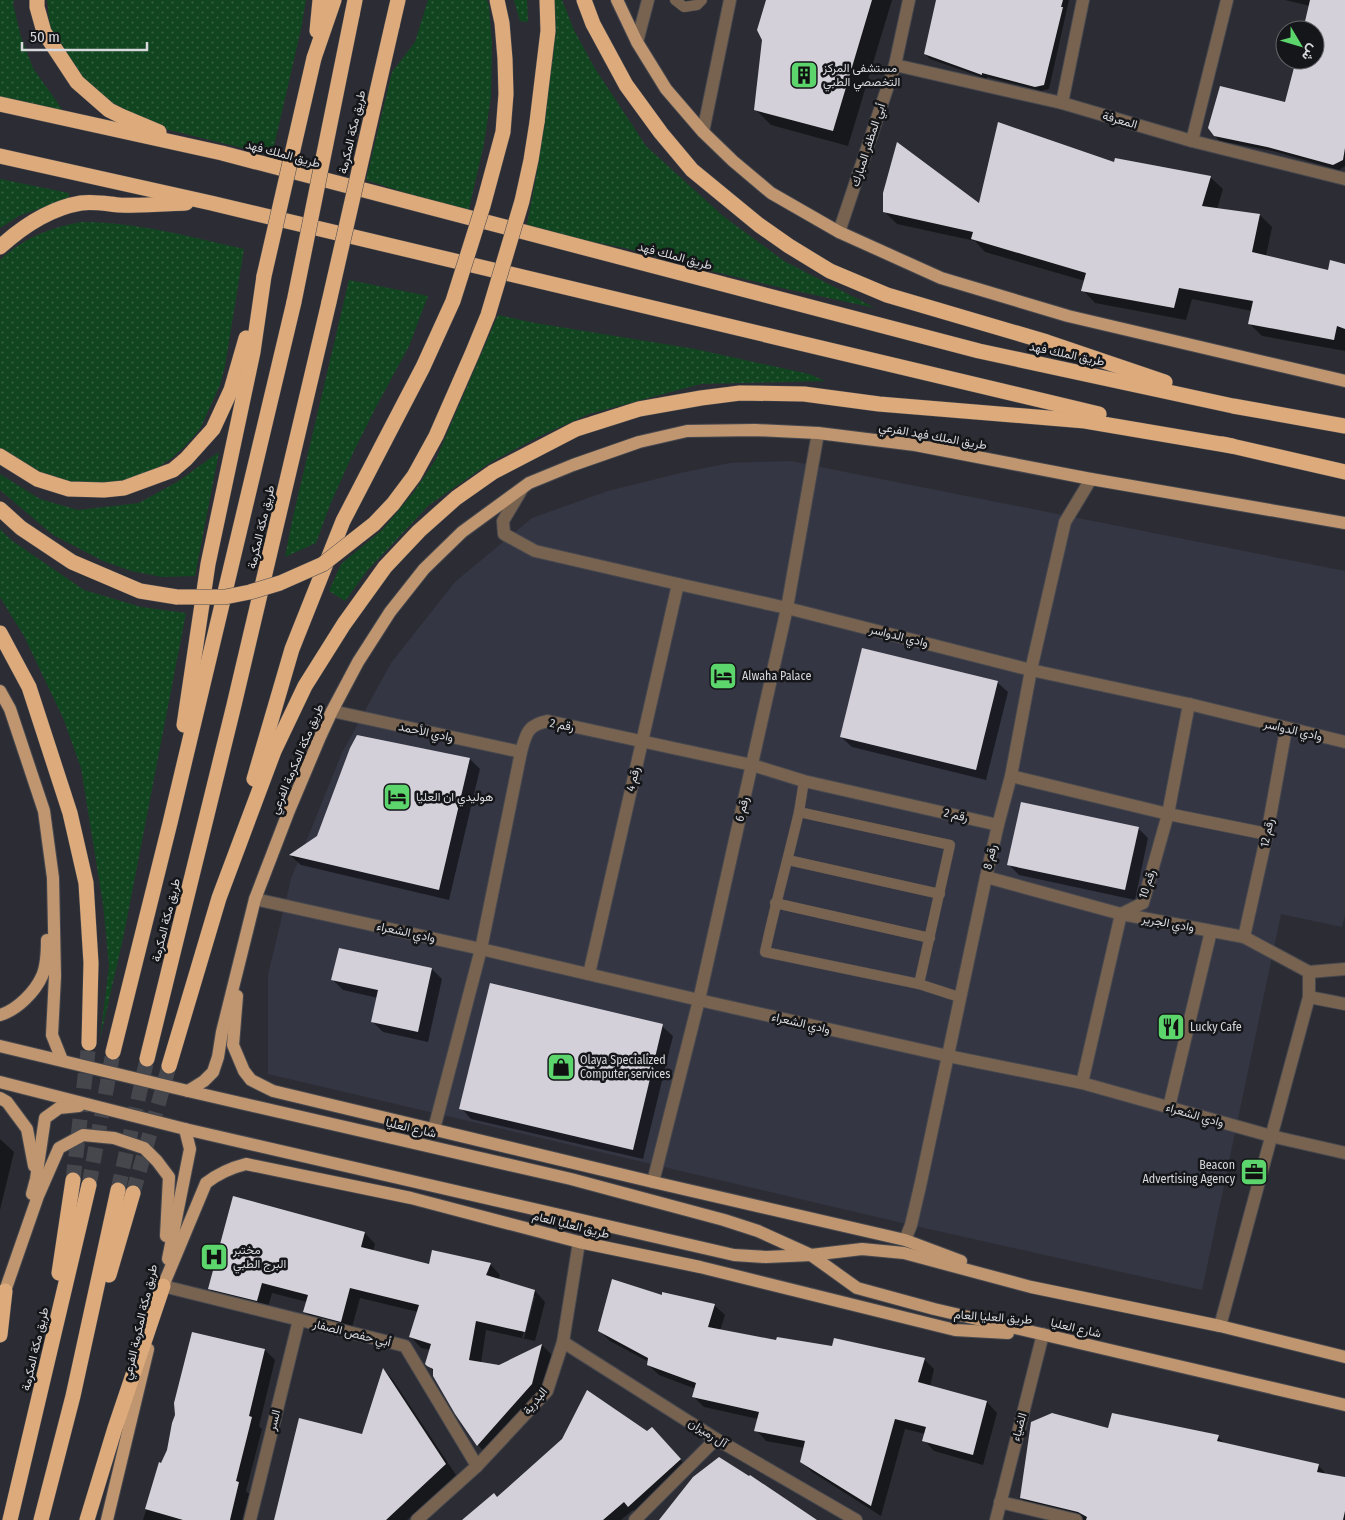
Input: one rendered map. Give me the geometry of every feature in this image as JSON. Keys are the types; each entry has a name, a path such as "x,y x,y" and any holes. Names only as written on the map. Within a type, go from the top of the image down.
{"highway":[{"path":"37,0 44,32 51,44 77,82 109,110 152,130 222,153"},
{"path":"314,58 320,0"},
{"path":"0,456 37,479 69,489 104,490 124,488 173,470 186,459 213,428 231,390 264,276 314,58 334,0"},
{"name":"طريق مكة المكرمة","path":"147,1059 234,705 398,0"},
{"path":"169,1066 292,649 343,521 423,367 453,301 483,206 503,132 506,94 502,23 497,0"},
{"path":"0,509 21,528 72,562 140,590 177,597 226,597 280,584 323,564 374,524 393,504 414,476 436,436 488,315 522,201 531,160 548,31 547,0"},
{"path":"584,0 593,24 626,85 661,133 692,170 758,225 789,246 830,271 887,295 1047,342 1232,406"},
{"name":"طريق مكة المكرمة","path":"113,1052 170,823 294,302 354,7"},
{"name":"طريق الملك فهد","path":"0,104 222,153 979,351 1232,406 1345,426"},
{"path":"0,156 211,203 1345,472"},
{"path":"0,247 15,233 60,209 82,202 122,205 211,203"},
{"path":"170,823 208,564 253,352 264,276"},
{"path":"219,898 274,751 305,686 344,624 385,566 419,531 456,498 493,472 576,429 639,409 700,398 740,393 795,394 879,404 1085,421 1232,446"},
{"path":"0,633 29,687 70,813 86,882 91,963 89,1043"},
{"path":"43,1382 73,1180"},
{"name":"طريق مكة المكرمة","path":"10,1520 89,1185"},
{"path":"41,1520 126,1191"},
{"path":"87,1520 115,1428 163,1286"},
{"path":"0,1335 3,1290"}],"main road":[{"path":"617,0 637,42 666,90 703,132 733,161 771,193 839,232 941,278 1068,316 1345,381"},
{"name":"طريق الملك فهد الفرعي","path":"522,489 529,484 573,465 639,442 687,431 755,430 818,433 915,445 1091,480 1345,522"},
{"name":"طريق مكة المكرمة الفرعي","path":"188,1091 204,1081 213,1072 255,899 288,813 332,711 358,662 384,620 424,569 462,532 522,489"},
{"path":"0,691 10,709 44,811 53,878 55,976 52,1035 62,1060"},
{"path":"0,1015 10,1012 24,999 43,975 53,878"},
{"path":"241,956 233,1045 244,1071 251,1080 273,1091 905,1240 1031,1287"},
{"name":"شارع العليا","path":"0,1046 571,1179 758,1231 811,1255 857,1288 934,1309 1345,1406"},
{"path":"0,1082 185,1129 734,1255 766,1257 811,1255 862,1249 904,1253 1031,1287 1220,1326 1345,1358"},
{"path":"0,1098 7,1102 28,1129 36,1179"},
{"path":"0,1310 3,1290 36,1179 45,1118 59,1108 89,1104"},
{"name":"طريق مكة المكرمة الفرعي","path":"107,1520 163,1286 190,1149 185,1129"},
{"path":"3,1290 38,1196 59,1148 83,1135 114,1138 144,1148 169,1177 163,1286"},
{"name":"طريق العليا العام","path":"163,1286 206,1182 231,1168 246,1164 411,1198 579,1242 700,1267 955,1330 1043,1334"}],"street":[{"path":"637,42 648,0"},
{"path":"703,132 730,0"},
{"name":"أبي المظفر المبارك","path":"839,232 895,65 909,0"},
{"path":"1062,103 1083,0"},
{"path":"1192,140 1227,0"},
{"name":"المعرفة","path":"895,65 1062,103 1192,140 1345,179"},
{"name":"رقم 6","path":"653,1182 699,1000 787,608 818,433"},
{"name":"رقم 8","path":"905,1240 915,1208 986,877 1011,776 1031,670 1065,522 1091,480"},
{"name":"وادي الدواسر","path":"522,489 503,521 504,534 535,551 787,608 1031,670 1189,704 1345,742"},
{"name":"رقم 4","path":"589,974 678,584"},
{"name":"رقم 10","path":"1121,914 1143,903 1168,814 1189,704"},
{"name":"وادي الأحمد","path":"332,711 521,752"},
{"name":"رقم 2","path":"434,1130 482,949 521,752 527,731 537,723 548,721 752,765 804,781 998,825"},
{"name":"رقم 12","path":"1244,937 1267,834 1286,729"},
{"path":"1011,776 1168,814 1267,834"},
{"name":"وادي الجرير","path":"986,877 1121,914 1244,937 1308,972"},
{"name":"وادي الشعراء","path":"255,899 948,1056 1082,1083 1271,1136 1345,1153"},
{"path":"1082,1083 1121,914"},
{"path":"1169,1107 1211,931"},
{"path":"1220,1326 1309,997 1308,972 1345,969"},
{"path":"1309,997 1345,1004"},
{"name":"البدرية","path":"418,1520 477,1466 547,1391 563,1342 579,1242"},
{"name":"أبي حفص الصفار","path":"163,1286 405,1346 477,1466"},
{"name":"السر","path":"250,1520 299,1320"},
{"name":"الضياء","path":"996,1520 1043,1334"},
{"name":"آل رميزان","path":"563,1342 716,1439 856,1520"},
{"path":"635,1520 716,1439"},
{"path":"1000,1502 1076,1520"}],"lane":[{"path":"676,0 684,7 697,5 702,0"},
{"path":"804,781 799,812 765,952 919,984 960,998"},
{"path":"799,812 950,845 919,984"},
{"path":"788,860 940,894"},
{"path":"776,903 930,938"}],"shaded area":[{"path":"790,461 1345,571 1345,916 1342,927 1281,914 1202,1290 911,1225 268,1074 268,975 291,879 342,753 391,663 455,582 532,518 608,491 685,472 730,463"}],"green space":[{"path":"0,0 14,0 13,4 21,37 33,68 66,115 0,105"},
{"path":"47,0 306,0 272,155 144,124 89,90 59,50 50,26"},
{"path":"428,0 487,0 489,6 492,44 491,96 484,144 468,213 366,180 392,72 415,42"},
{"path":"514,0 527,0 528,22 520,21"},
{"path":"553,0 562,0 574,30 594,67 646,146 723,216 784,261 875,308 782,288 625,248 526,229 537,172 554,48"},
{"path":"0,179 69,193 69,198 19,216 0,228"},
{"path":"82,222 143,227 244,249 225,366 220,385 200,429 172,458 154,470 116,483 75,485 36,474 0,449 0,260 18,245 48,230"},
{"path":"349,280 428,296 409,346 354,451 330,505 316,543 285,557 292,521"},
{"path":"498,315 535,323 695,349 809,374 825,381 701,384 589,414 540,436 491,462 429,505 367,571 345,601 329,591 341,564 382,530 414,492 436,459"},
{"path":"219,452 195,576 162,577 131,571 103,561 53,535 0,490 0,474 40,499 78,510 139,503 177,482"},
{"path":"0,529 11,540 84,590 141,607 186,613 124,934 100,1039 109,966 103,904 81,768 64,720 24,636 0,597"}],"building":[{"name":"مستشفى المركز التخصصي الطبي","path":"766,0 872,0 833,131 754,110 762,40 757,30"},
{"path":"936,0 1063,0 1061,7 1063,7 1044,85 1035,87 982,73 982,75 924,54"},
{"path":"1310,0 1345,0 1345,148 1343,160 1333,165 1267,147 1214,136 1208,128 1220,86 1285,102 1293,70 1325,70 1325,20 1305,20"},
{"path":"998,122 1114,162 1115,158 1211,176 1202,206 1260,214 1252,252 1328,270 1330,260 1345,264 1345,329 1337,326 1334,340 1248,324 1253,301 1179,288 1174,308 1081,291 1086,273 971,239 973,232 883,212 883,193 897,142 979,203"},
{"path":"862,648 998,681 976,770 840,737"},
{"name":"هوليدي ان العليا","path":"357,735 470,758 439,890 289,855 317,836 350,748"},
{"path":"1021,802 1139,827 1125,890 1007,865"},
{"path":"339,948 432,968 418,1032 371,1022 378,990 331,980"},
{"name":"Olaya Specialized Computer services","path":"490,983 663,1024 633,1150 459,1109"},
{"path":"233,1196 365,1232 361,1247 429,1264 432,1250 491,1263 486,1275 535,1290 525,1332 476,1321 469,1360 499,1365 542,1344 532,1384 477,1446 455,1414 433,1376 433,1369 425,1364 431,1344 409,1337 419,1305 350,1288 341,1322 303,1312 308,1295 262,1283 257,1301 208,1289"},
{"path":"612,1279 662,1295 662,1292 715,1304 708,1327 776,1340 777,1337 832,1346 834,1338 925,1358 918,1382 987,1401 973,1455 922,1441 926,1427 895,1419 871,1506 800,1462 805,1441 754,1431 759,1412 692,1397 696,1383 647,1365 648,1358 598,1331"},
{"path":"192,1332 265,1349 249,1416 252,1417 236,1481 239,1482 230,1520 183,1520 145,1509 159,1462 161,1463 167,1450 175,1415 174,1403"},
{"path":"383,1368 446,1464 386,1520 274,1520 299,1418 362,1434"},
{"path":"587,1390 647,1431 652,1427 681,1459 628,1507 624,1502 603,1520 462,1520 494,1493 497,1497 562,1439"},
{"path":"1052,1413 1108,1428 1112,1413 1219,1435 1217,1441 1319,1464 1317,1472 1345,1477 1345,1511 1343,1520 1086,1520 1087,1517 1078,1512 1020,1498 1031,1422"},
{"path":"719,1457 750,1475 817,1520 659,1520 693,1477"}],"tunnel":[{"path":"73,1180 89,1043"},
{"path":"89,1185 113,1052"},
{"path":"118,1190 147,1059"},
{"path":"133,1193 169,1066"}],"place":[{"name":"مستشفى المركز التخصصي الطبي","path":"804,75"},
{"name":"Alwaha Palace","path":"723,676"},
{"name":"هوليدي ان العليا","path":"397,797"},
{"name":"Lucky Cafe","path":"1171,1027"},
{"name":"Olaya Specialized Computer services","path":"561,1067"},
{"name":"Beacon Advertising Agency","path":"1254,1172"},
{"name":"مختبر البرج الطبي","path":"214,1257"}]}
